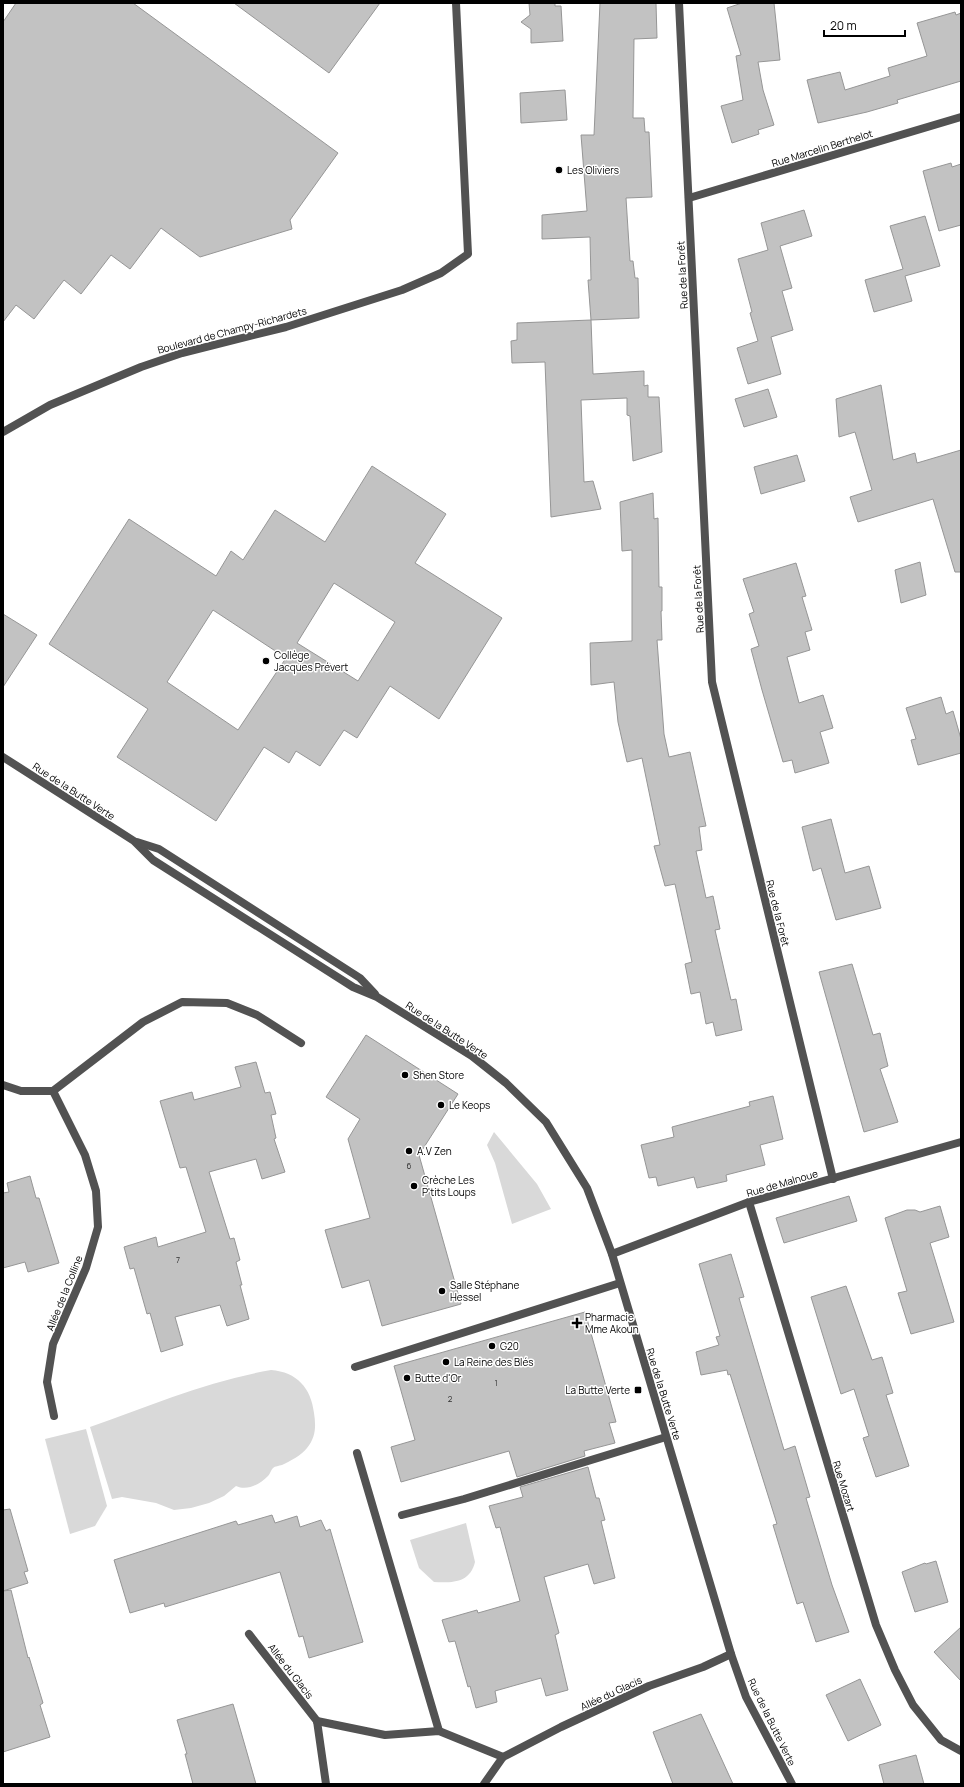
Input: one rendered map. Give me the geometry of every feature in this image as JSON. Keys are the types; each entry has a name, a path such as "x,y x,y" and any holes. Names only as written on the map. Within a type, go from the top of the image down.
{"street":[{"name":"Boulevard de Champy-Richardets","path":"3,432 50,405 141,367 182,353 286,327 402,290 441,273 468,254 456,3"},
{"name":"Rue de la Forêt","path":"679,3 712,682 833,1179"},
{"name":"Rue Marcelin Berthelot","path":"689,198 961,117"},
{"name":"Rue de la Butte Verte","path":"3,757 134,841 153,860 353,987 377,996 472,1056 506,1083 546,1122 587,1188 612,1254 731,1654 746,1697 792,1784"},
{"name":"Rue de la Butte Verte","path":"134,841 159,850 172,858 360,978 377,996"},
{"path":"3,1085 21,1091 53,1091 143,1022 182,1002 227,1003 257,1015 301,1043"},
{"name":"Allée de la Colline","path":"53,1091 85,1155 96,1191 98,1227 86,1268 53,1344 47,1382 54,1416"},
{"name":"Rue de Malnoue","path":"612,1254 749,1202 961,1142"},
{"name":"Rue Mozart","path":"749,1202 876,1625 895,1670 913,1705 941,1740 961,1751"},
{"path":"355,1367 620,1283"},
{"path":"402,1515 464,1499 666,1437"},
{"path":"357,1453 439,1731"},
{"name":"Allée du Glacis","path":"249,1634 317,1720"},
{"name":"Allée du Glacis","path":"484,1784 503,1757 561,1727 649,1686 703,1667 731,1654"},
{"path":"326,1784 317,1720 385,1735 439,1731 503,1757"}],"shaded area":[{"path":"494,1132 537,1184 551,1209 512,1224 495,1163 487,1145"},
{"path":"271,1370 280,1371 295,1378 306,1389 310,1396 314,1413 315,1431 310,1444 305,1451 296,1458 274,1467 268,1476 253,1486 244,1488 236,1486 224,1496 209,1503 191,1508 174,1510 156,1503 122,1497 112,1499 90,1427 202,1387"},
{"path":"86,1429 107,1506 95,1526 70,1534 45,1439"},
{"path":"466,1523 475,1562 473,1569 465,1578 454,1582 434,1582 419,1568 410,1540"}],"building":[{"path":"16,3 133,3 338,153 290,220 292,229 200,257 161,228 130,269 111,255 81,294 64,280 34,319 16,305 3,322 3,22"},
{"path":"234,3 380,3 329,73"},
{"path":"529,3 555,3 555,6 561,6 563,41 531,43 531,29 521,22 530,15"},
{"path":"600,3 656,3 657,38 634,39 633,118 644,118 645,132 649,132 652,197 626,198 630,261 633,261 635,278 638,278 639,318 591,320 588,280 591,280 590,237 542,239 542,215 587,211 581,135 594,135"},
{"path":"742,3 774,3 780,60 758,62 763,90 774,125 758,130 759,134 732,143 721,106 743,100 736,56 741,55 727,8"},
{"path":"955,12 956,15 961,13 961,81 897,100 898,103 867,112 818,123 807,80 840,72 845,90 890,76 888,68 927,56 917,23"},
{"path":"565,90 567,120 521,123 520,93"},
{"path":"951,163 952,167 961,164 961,225 939,231 923,171"},
{"path":"804,210 812,236 780,246 792,288 782,291 793,330 771,337 781,374 748,384 737,348 758,341 738,259 768,250 761,223"},
{"path":"925,216 940,266 905,276 912,301 874,312 865,280 903,269 890,226"},
{"path":"591,320 593,374 644,371 644,386 648,385 648,397 659,397 662,452 633,461 630,416 627,415 627,398 581,400 584,482 593,481 601,509 551,517 545,362 512,363 511,341 517,340 517,323"},
{"path":"881,385 893,460 915,453 917,463 961,450 961,572 955,572 933,499 858,522 850,497 872,490 855,432 839,437 836,399"},
{"path":"768,389 777,417 744,427 735,399"},
{"path":"797,455 805,481 761,494 754,467"},
{"path":"372,466 446,514 415,563 502,618 439,719 390,686 357,738 344,730 320,766 296,751 289,763 264,747 216,821 117,757 148,709 49,644 129,519 216,576 231,551 243,560 275,510 325,542","holes":["334,583 395,622 358,681 297,643","213,610 286,658 238,730 167,682"]},
{"path":"653,493 654,519 658,518 659,587 662,587 662,640 657,640 664,734 669,757 690,752 706,826 699,827 702,850 696,851 706,898 713,896 720,929 715,930 731,1000 736,999 742,1030 716,1036 713,1022 706,1024 700,992 691,994 685,964 692,962 675,884 665,886 654,846 660,845 642,758 627,762 618,722 614,682 591,685 590,643 632,641 632,550 622,551 620,502"},
{"path":"920,562 926,595 901,603 895,570"},
{"path":"796,563 806,596 802,597 812,630 805,632 810,650 787,657 799,703 823,695 833,728 820,732 829,763 795,773 792,760 783,762 751,649 759,646 749,614 754,612 743,579"},
{"path":"3,614 37,635 3,687"},
{"path":"941,697 946,714 953,711 961,739 961,753 918,765 911,740 916,739 906,708"},
{"path":"831,819 845,873 869,866 881,908 836,920 821,868 813,871 802,827"},
{"path":"852,964 873,1035 880,1033 888,1066 880,1069 898,1122 864,1132 819,972"},
{"path":"366,1035 458,1094 419,1155 461,1304 382,1326 369,1280 342,1288 325,1230 370,1218 348,1139 360,1119 326,1097"},
{"path":"256,1062 265,1093 270,1092 276,1114 271,1115 276,1138 274,1139 285,1172 262,1179 256,1159 209,1172 230,1239 234,1238 240,1260 236,1262 242,1285 240,1285 249,1319 227,1326 220,1305 175,1317 183,1345 161,1352 150,1313 147,1314 134,1268 130,1269 124,1247 156,1237 158,1247 206,1232 186,1167 180,1168 160,1101 192,1092 194,1100 241,1087 235,1067"},
{"path":"773,1096 783,1139 760,1145 765,1165 726,1175 727,1181 697,1188 694,1177 658,1186 656,1177 649,1178 641,1145 674,1137 672,1127 750,1106 749,1102"},
{"path":"30,1176 36,1198 39,1198 59,1263 28,1272 25,1262 3,1268 3,1193 9,1192 7,1183"},
{"path":"849,1196 857,1221 784,1243 776,1218"},
{"path":"940,1206 949,1237 930,1243 954,1322 911,1334 898,1293 907,1291 885,1218 907,1210 915,1210 920,1212"},
{"path":"731,1254 744,1297 739,1298 784,1450 795,1446 810,1497 806,1498 832,1585 849,1632 816,1642 803,1602 797,1604 773,1525 777,1524 730,1374 728,1375 727,1370 701,1375 696,1352 719,1345 716,1337 720,1336 699,1264"},
{"path":"846,1286 872,1360 882,1357 893,1393 886,1395 909,1466 876,1477 863,1438 869,1436 854,1389 841,1394 811,1297"},
{"path":"585,1312 616,1422 609,1423 615,1443 584,1451 585,1456 517,1477 509,1451 401,1482 391,1447 415,1440 394,1366"},
{"path":"588,1467 596,1498 599,1498 605,1520 601,1521 615,1578 594,1584 588,1564 544,1577 559,1633 555,1635 568,1690 546,1696 541,1678 495,1691 497,1702 476,1708 470,1686 468,1687 455,1641 449,1642 442,1620 477,1610 478,1613 520,1601 500,1527 496,1528 489,1506 523,1497 520,1487"},
{"path":"10,1509 28,1571 24,1572 28,1583 3,1591 3,1510"},
{"path":"272,1515 275,1523 297,1516 300,1527 321,1520 326,1531 330,1529 363,1642 309,1658 303,1636 299,1637 280,1572 165,1607 164,1603 130,1613 114,1560 236,1521 238,1525"},
{"path":"936,1561 948,1602 915,1612 902,1572 925,1563"},
{"path":"11,1590 28,1658 29,1657 43,1703 40,1705 50,1737 3,1752 3,1591"},
{"path":"961,1627 961,1681 934,1652"},
{"path":"860,1679 881,1725 848,1741 826,1695"},
{"path":"233,1704 256,1784 193,1784 185,1754 187,1754 177,1720"},
{"path":"701,1714 733,1784 673,1784 653,1732"},
{"path":"916,1755 924,1784 884,1784 879,1765"}],"place":[{"name":"Les Oliviers","path":"559,170"},
{"name":"Collège Jacques Prévert","path":"266,661"},
{"name":"Shen Store","path":"405,1075"},
{"name":"Le Keops","path":"441,1105"},
{"name":"A.V Zen","path":"409,1151"},
{"name":"Crèche Les P'tits Loups","path":"414,1186"},
{"name":"Salle Stéphane Hessel","path":"442,1291"},
{"name":"Pharmacie Mme Akoun","path":"577,1323"},
{"name":"G20","path":"492,1346"},
{"name":"La Reine des Blés","path":"446,1362"},
{"name":"Butte d'Or","path":"407,1378"},
{"name":"La Butte Verte","path":"638,1390"}]}
